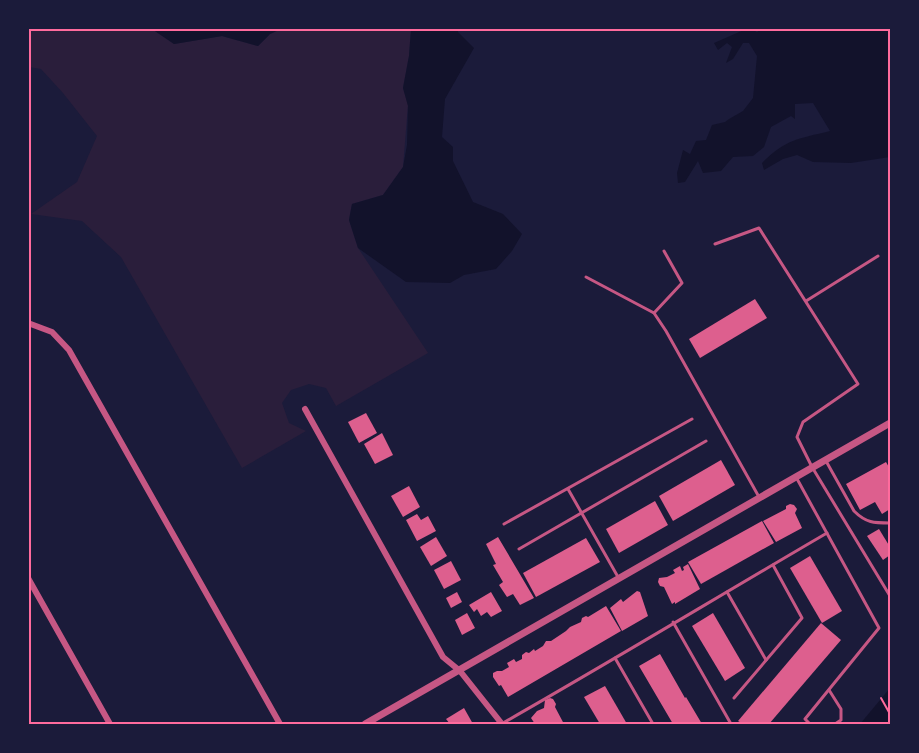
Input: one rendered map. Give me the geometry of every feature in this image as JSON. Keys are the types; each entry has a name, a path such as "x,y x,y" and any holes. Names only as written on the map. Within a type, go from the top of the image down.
{"street":[{"path":"28,323 52,332 69,350 280,724"},
{"path":"305,409 443,657 460,671 501,724"},
{"path":"365,724 891,423"},
{"path":"28,578 110,724"}],"lane":[{"path":"715,244 759,228 858,384 803,422 797,437 812,467 891,596"},
{"path":"654,313 682,282 664,252"},
{"path":"805,302 878,256"},
{"path":"586,277 654,313 759,498"},
{"path":"504,524 692,419"},
{"path":"519,549 706,441"},
{"path":"825,460 854,511 861,518 876,523 890,523"},
{"path":"796,477 879,628 805,719 810,724"},
{"path":"568,489 619,578"},
{"path":"501,724 827,533"},
{"path":"734,698 802,618 772,565"},
{"path":"727,591 766,660"},
{"path":"673,622 731,724"},
{"path":"615,658 653,724"},
{"path":"829,690 842,709 841,720 835,724"}],"path":[{"path":"881,698 891,714"}],"shaded area":[{"path":"29,29 152,29 174,44 222,36 258,46 270,34 281,29 411,29 403,88 408,105 403,167 383,195 352,204 349,220 358,248 428,353 336,406 326,388 309,384 291,390 282,403 289,423 306,431 242,468 121,257 82,221 31,214 77,182 97,136 41,69 29,67"},
{"path":"152,29 281,29 270,34 258,46 222,36 174,44"},
{"path":"411,29 458,29 458,32 474,48 445,99 442,137 453,147 453,161 473,202 503,214 522,234 512,251 496,269 464,275 450,283 406,282 358,248 349,220 352,204 383,195 403,167 407,145 408,106 403,88"},
{"path":"746,29 757,32 762,29 890,29 890,157 851,163 813,162 797,155 783,159 764,170 762,163 786,144 830,131 813,103 795,104 795,119 791,116 771,127 764,147 753,156 733,157 721,171 703,173 698,161 685,182 678,183 677,173 683,150 690,154 696,141 706,140 712,125 725,122 743,111 753,98 757,56 749,43 743,43 733,59 726,63 732,47 727,43 718,50 714,43"},
{"path":"890,688 890,724 860,724"}],"building":[{"path":"755,299 767,318 700,358 689,339"},
{"path":"366,413 377,433 359,443 348,422"},
{"path":"382,433 393,455 375,464 364,444"},
{"path":"721,460 735,485 673,521 659,496"},
{"path":"886,462 890,469 890,509 882,514 875,502 860,510 846,484"},
{"path":"409,486 420,507 403,517 391,496"},
{"path":"655,501 668,525 619,553 606,529"},
{"path":"790,504 797,509 795,513 802,528 776,542 763,521 786,509 786,506"},
{"path":"417,514 421,520 428,516 436,531 417,541 406,520"},
{"path":"762,521 774,543 701,584 688,562"},
{"path":"879,529 890,547 890,555 883,560 867,536"},
{"path":"436,537 447,556 431,566 420,547"},
{"path":"498,537 534,598 520,605 513,594 507,597 499,585 503,582 493,565 496,564 486,544"},
{"path":"586,538 600,562 536,597 523,573"},
{"path":"810,556 842,611 822,623 790,568"},
{"path":"451,561 461,580 444,589 434,570"},
{"path":"688,564 700,589 672,604 664,587 658,582 659,578 675,573 673,570 680,566 682,571 683,567"},
{"path":"637,591 640,592 648,616 622,631 610,608 621,599 623,602"},
{"path":"457,592 462,602 451,608 446,598"},
{"path":"491,592 502,611 491,617 487,612 481,616 477,609 474,612 469,605"},
{"path":"606,606 621,631 508,697 493,677 493,673 509,667 507,663 514,659 516,662 522,659 522,655 526,652 529,653 534,649 535,651 546,641 551,641 581,622 582,618"},
{"path":"467,613 475,628 462,635 455,620"},
{"path":"713,613 745,668 725,681 692,626"},
{"path":"821,623 841,640 769,724 743,724 738,721"},
{"path":"660,654 702,724 673,724 639,666"},
{"path":"605,686 627,724 600,724 584,697"},
{"path":"550,698 556,704 555,707 564,724 535,724 531,718 537,711 544,708 545,700"},
{"path":"464,708 473,724 450,724 446,719"}]}
